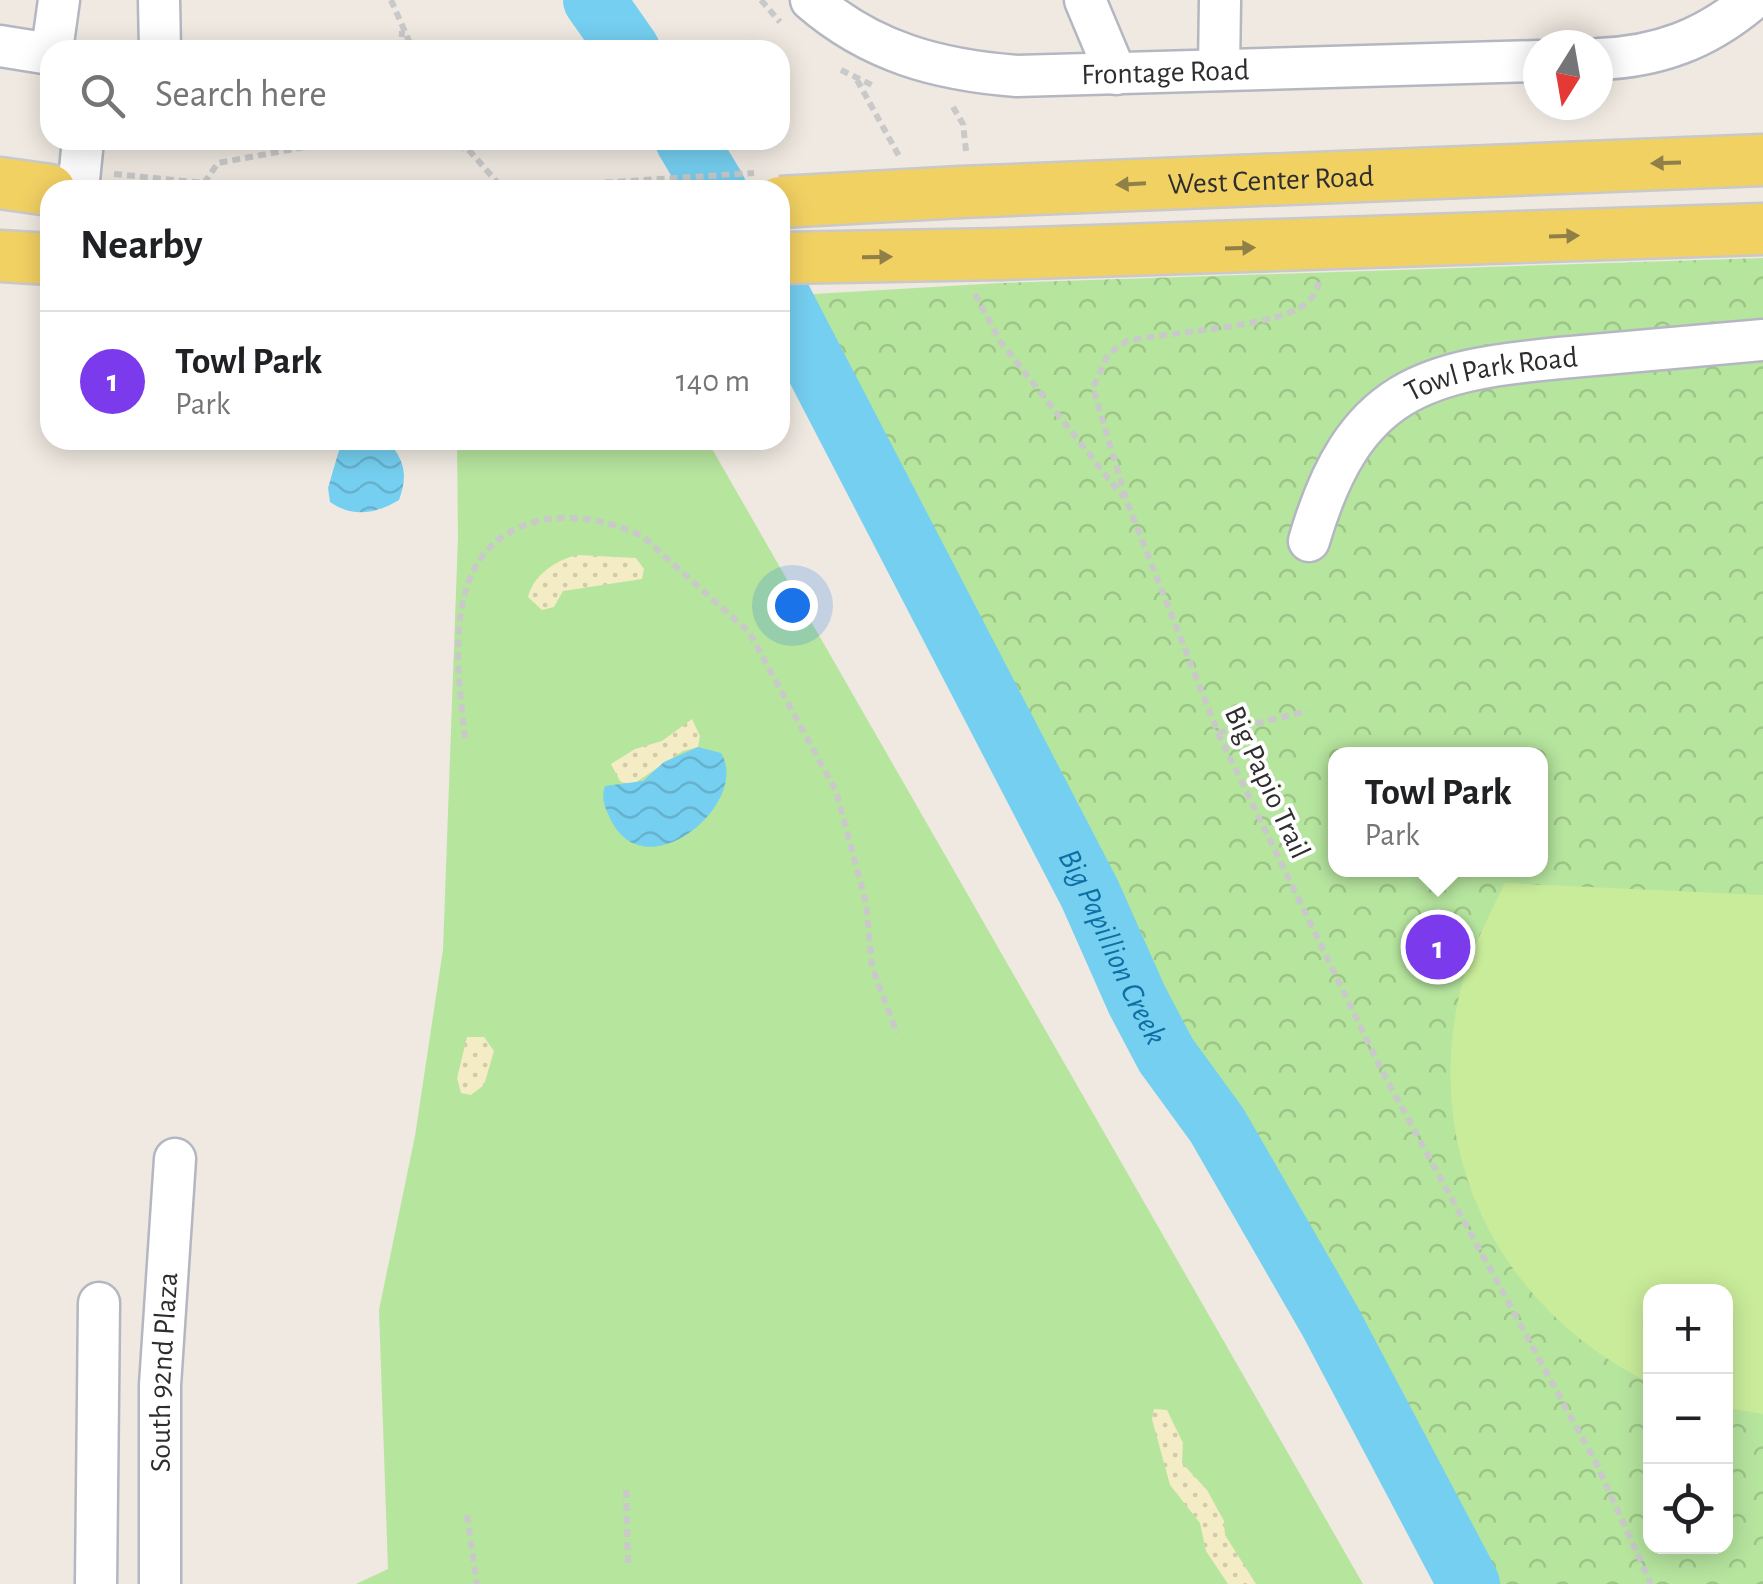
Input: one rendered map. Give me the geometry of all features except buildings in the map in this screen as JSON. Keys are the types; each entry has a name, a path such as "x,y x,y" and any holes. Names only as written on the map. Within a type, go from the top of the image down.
{"main road":[{"name":"West Center Road","path":"790,187 964,175 1763,160"},
{"path":"0,183 40,189"},
{"path":"790,258 1763,229"},
{"path":"0,256 40,258"}],"street":[{"path":"53,40 59,0"},
{"path":"159,0 160,40"},
{"name":"Frontage Road","path":"810,0 843,28 878,47 937,66 1016,76 1523,61"},
{"path":"1085,0 1116,74"},
{"path":"1219,70 1220,0"},
{"path":"1613,58 1642,56 1686,44 1722,25 1752,0"},
{"path":"0,46 40,51"},
{"path":"79,180 83,150"},
{"name":"Towl Park Road","path":"1308,542 1325,486 1343,453 1367,424 1416,387 1454,372 1507,363 1763,340"},
{"name":"South 92nd Plaza","path":"160,1584 160,1370 175,1159"},
{"path":"96,1584 99,1303"}],"path":[{"path":"391,0 408,40"},
{"path":"401,40 402,29"},
{"path":"963,124 964,175"},
{"path":"206,180 218,164 291,150"},
{"path":"465,150 494,180"},
{"path":"891,164 910,162"},
{"name":"Big Papio Trail","path":"1320,276 1317,292 1300,308 1273,317 1127,341 1108,354 1096,373 1094,388 1127,502 1218,733 1382,1071 1596,1463 1651,1584"},
{"path":"465,738 457,659 460,618 465,589 483,551 526,524 552,518 621,526 642,536 749,632 836,791 866,903 872,967 897,1033"},
{"path":"1218,733 1308,712"},
{"path":"626,1490 628,1563"},
{"path":"466,1515 477,1584"}],"green space":[{"path":"1763,258 1763,1584 1469,1584 1330,1321 1217,1125 1166,1055 1090,894 790,315 790,295 1001,283"},
{"path":"457,450 713,450 1363,1584 356,1584 388,1569 379,1310 415,1136 443,950 458,537"},
{"path":"1505,883 1763,895 1763,1414 1733,1409 1733,1284 1643,1284 1643,1379 1598,1352 1553,1315 1515,1272 1486,1224 1465,1171 1453,1115 1451,1056 1459,996 1479,938"}],"sand":[{"path":"578,555 636,558 644,569 642,579 563,591 554,607 542,610 528,597 535,582 554,565"},
{"path":"692,719 700,736 698,747 683,751 630,786 620,781 611,764 635,749 662,741"},
{"path":"467,1037 484,1037 494,1051 484,1085 471,1095 461,1093 457,1078"},
{"path":"1154,1409 1167,1410 1183,1443 1182,1463 1207,1490 1224,1521 1225,1535 1256,1584 1228,1584 1206,1551 1200,1523 1170,1485 1152,1419"}],"water":[{"path":"339,450 395,450 398,455 403,469 399,500 356,512 330,502 328,488"},
{"path":"698,747 721,753 726,773 721,795 708,816 689,833 668,844 645,847 625,838 606,809 605,786 643,781 664,762"}],"waterway":[{"name":"Big Papillion Creek","path":"594,0 622,40"},
{"name":"Big Papillion Creek","path":"692,150 710,180"},
{"name":"Big Papillion Creek","path":"790,316 1090,894 1166,1055 1217,1125 1330,1321 1469,1584"}],"place":[{"name":"Towl Park","path":"1438,947"}]}
